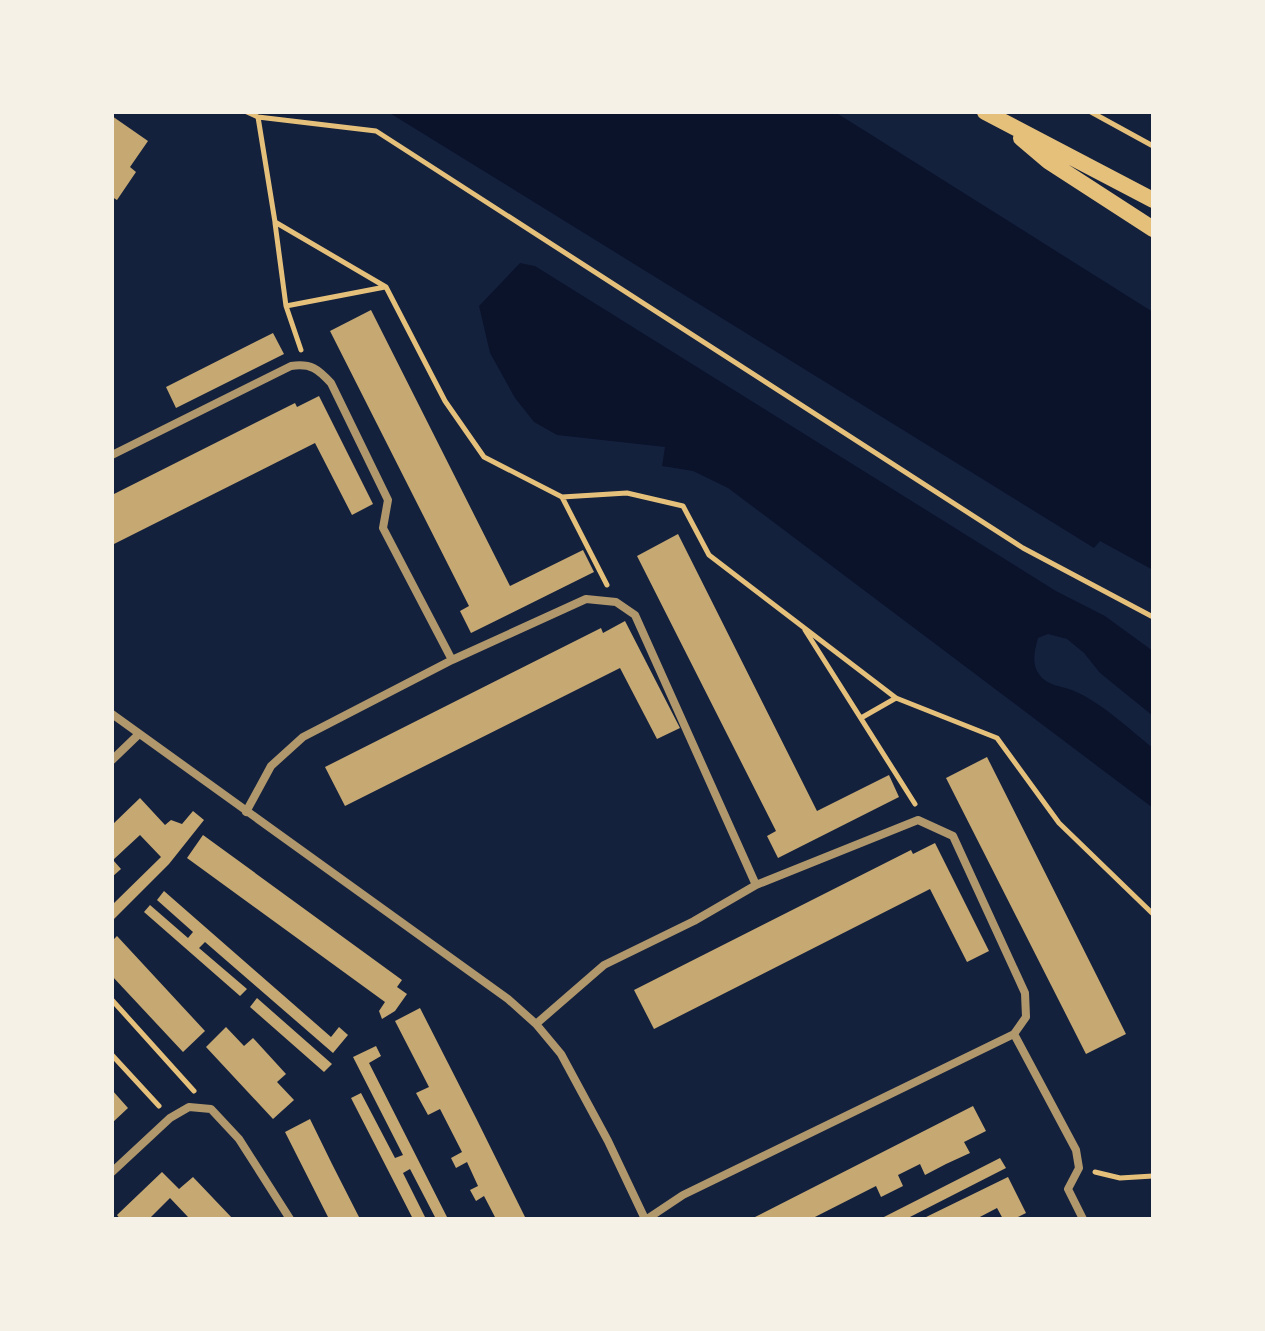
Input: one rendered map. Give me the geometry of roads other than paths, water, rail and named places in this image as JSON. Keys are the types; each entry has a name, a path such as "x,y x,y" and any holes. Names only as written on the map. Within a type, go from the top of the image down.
{"main road":[{"path":"985,112 1048,161 1153,229"},
{"path":"1004,124 1057,148 1153,200"}],"street":[{"path":"112,455 291,366 306,364 318,369 331,383 388,500 383,528 452,660"},
{"path":"246,812 271,766 303,737 452,660 586,599 616,602 635,615 756,885"},
{"path":"112,714 508,999 536,1024 568,1065 646,1219 683,1195 1014,1034 1026,1017 1025,993 953,836 918,820 756,885 694,921 604,965 536,1024"},
{"path":"112,760 139,734"},
{"path":"1014,1034 1076,1150 1079,1168 1068,1189 1083,1219"},
{"path":"112,1172 170,1118 189,1107 211,1109 239,1139 290,1219"}],"water":[{"path":"388,112 835,112 1153,312 1153,570 1100,541 1094,548"},
{"path":"520,263 535,266 1056,591 1105,616 1153,651 1153,716 1100,673 1084,653 1067,639 1048,634 1038,638 1034,656 1037,670 1045,681 1093,701 1153,748 1153,808 728,488 693,471 662,466 665,447 557,435 534,422 515,398 490,353 479,306"}]}
